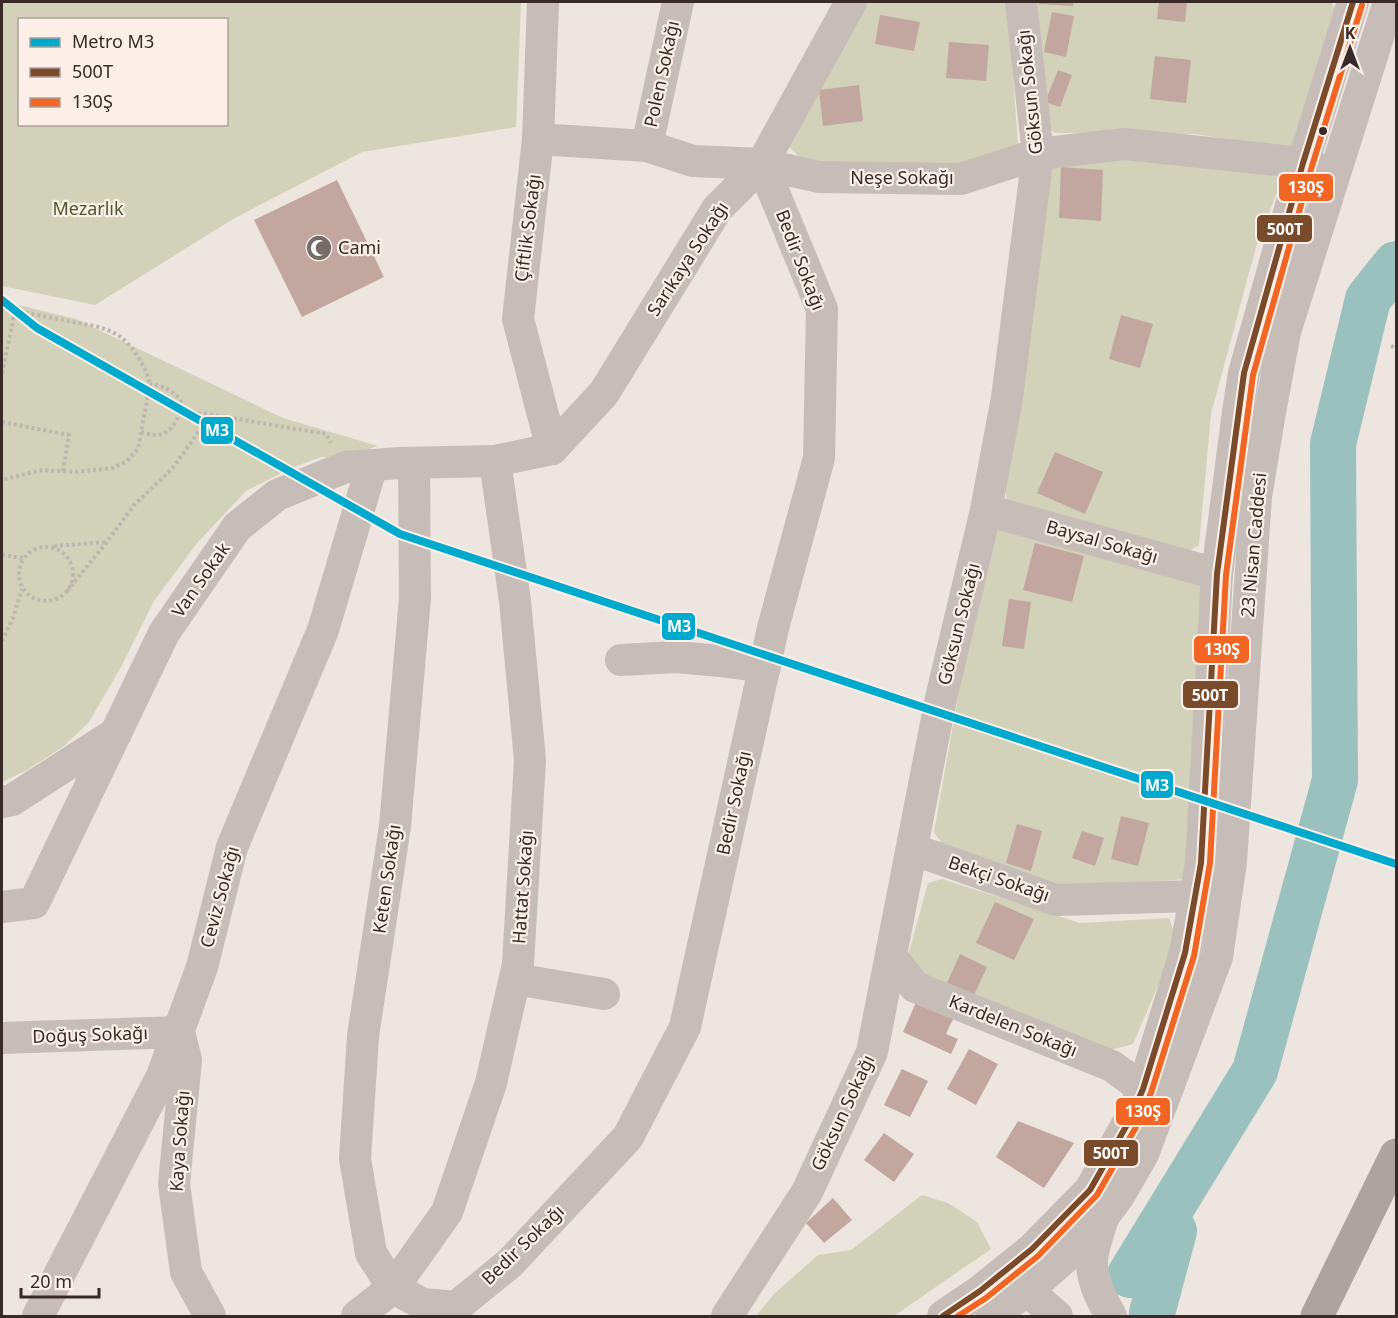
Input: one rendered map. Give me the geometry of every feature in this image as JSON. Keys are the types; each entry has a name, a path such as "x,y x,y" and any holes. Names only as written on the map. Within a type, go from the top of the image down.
{"highway":[{"path":"1317,1317 1396,1155"}],"street":[{"name":"Çiftlik Sokağı","path":"543,2 538,139 518,319 552,449"},
{"name":"Polen Sokağı","path":"647,146 678,2"},
{"name":"Sarıkaya Sokağı","path":"552,449 604,393 717,209 762,164 851,2"},
{"name":"Göksun Sokağı","path":"727,1317 807,1192 872,1052 940,698 987,510 1007,398 1038,154 1021,2"},
{"name":"23 Nisan Caddesi","path":"985,1304 1032,1249 1090,1190 1128,1123 1143,1089 1185,953 1202,863 1217,574 1244,373 1303,163 1353,2"},
{"name":"23 Nisan Caddesi","path":"944,1317 1027,1291 1078,1246 1104,1216 1120,1194 1143,1154 1217,957 1231,862 1256,497 1270,412 1286,332 1389,2"},
{"name":"Neşe Sokağı","path":"538,139 647,146 693,161 762,164 819,177 961,179 1038,154 1125,144 1303,163 1335,175"},
{"name":"Bedir Sokağı","path":"393,1288 423,1304 456,1307 510,1263 628,1137 685,1027 773,628 819,458 822,309 762,164"},
{"name":"Van Sokak","path":"2,907 34,903 164,633 237,527 278,495 359,466 495,461 552,449"},
{"name":"Hattat Sokağı","path":"393,1288 447,1212 491,1083 518,964 530,760 514,601 495,461"},
{"name":"Keten Sokağı","path":"393,1288 371,1253 356,1159 363,1036 395,826 415,598 414,463"},
{"name":"Ceviz Sokağı","path":"38,1317 162,1076 202,967 232,847 323,630 359,466"},
{"name":"Baysal Sokağı","path":"987,510 1217,574"},
{"path":"621,660 676,657 765,667"},
{"path":"2,801 12,800 116,733"},
{"name":"Bekçi Sokağı","path":"912,849 1056,900 1196,896"},
{"name":"Kardelen Sokağı","path":"891,956 915,987 1112,1066 1143,1089"},
{"path":"514,979 604,994"},
{"name":"Doğuş Sokağı","path":"2,1038 178,1032"},
{"name":"Kaya Sokağı","path":"178,1032 186,1060 174,1184 186,1272 210,1317"},
{"path":"1104,1216 1092,1255 1092,1270 1111,1317"},
{"path":"357,1317 393,1288"},
{"path":"1027,1291 1057,1317"}],"path":[{"path":"2,308 99,327 109,331 122,338 141,361 150,384 138,449 127,460 113,468 75,472 42,470 2,480"},
{"path":"2,373 15,311"},
{"path":"1391,346 1396,348"},
{"path":"141,432 154,435 165,433 180,413 181,401 173,392 150,384"},
{"path":"180,413 208,414 326,434 359,466"},
{"path":"107,542 35,548 23,558 18,570 22,588 35,599 52,601 61,597 107,542 134,505 171,470 195,437 208,414"},
{"path":"2,422 69,435 63,471"},
{"path":"45,546 54,547 62,552 73,566 72,584 67,591"},
{"path":"2,555 23,558"},
{"path":"2,641 13,618 22,588"}],"green space":[{"name":"Mezarlık","path":"2,2 521,2 516,127 362,152 233,219 95,305 2,286"},
{"path":"868,2 1008,2 1018,147 950,170 811,168 789,147 793,132"},
{"path":"1037,2 1331,2 1337,12 1298,144 1285,148 1195,134 1055,133 1049,128"},
{"path":"1132,154 1280,172 1279,187 1256,247 1211,414 1199,545 1187,552 1007,500 1004,481 1024,386 1050,171 1062,157"},
{"path":"2,301 76,319 283,418 378,446 342,458 321,457 291,468 246,491 198,542 154,601 121,667 89,722 64,746 27,770 2,782"},
{"path":"996,523 1207,586 1187,879 1048,889 944,847 934,832 964,663"},
{"path":"942,879 1080,923 1169,918 1177,941 1133,1044 1110,1050 923,977 907,960 928,883"},
{"path":"922,1195 948,1203 977,1222 991,1249 894,1316 756,1316 774,1294 818,1255 851,1250"}],"building":[{"path":"1039,2 1073,2 1073,6 1039,4"},
{"path":"1159,2 1187,2 1185,22 1157,19"},
{"path":"1052,12 1074,16 1066,57 1044,52"},
{"path":"880,15 920,22 914,51 875,44"},
{"path":"949,42 989,45 986,81 946,78"},
{"path":"1155,56 1191,60 1186,103 1150,99"},
{"path":"1058,70 1072,75 1060,107 1045,102"},
{"path":"859,85 863,121 823,126 819,90"},
{"path":"1061,167 1103,170 1101,221 1059,218"},
{"name":"Cami","path":"337,180 384,277 302,317 254,220"},
{"path":"1121,315 1153,324 1140,368 1109,359"},
{"path":"1055,452 1103,472 1085,514 1037,493"},
{"path":"1035,543 1084,556 1072,602 1023,590"},
{"path":"1009,599 1031,602 1024,649 1002,646"},
{"path":"1121,816 1149,823 1138,866 1111,859"},
{"path":"1017,824 1042,831 1031,871 1006,863"},
{"path":"1082,831 1104,838 1095,866 1072,858"},
{"path":"995,902 1034,919 1014,960 976,943"},
{"path":"960,954 987,967 974,995 947,983"},
{"path":"917,1000 954,1017 946,1034 958,1039 951,1054 903,1032"},
{"path":"969,1049 998,1064 976,1105 947,1089"},
{"path":"902,1069 928,1081 910,1117 884,1105"},
{"path":"1018,1121 1074,1143 1044,1188 996,1157"},
{"path":"884,1133 914,1154 894,1182 864,1160"},
{"path":"833,1198 852,1220 824,1243 806,1223"}],"waterway":[{"path":"1130,1275 1255,1071 1335,780 1333,444 1368,299 1396,264"},
{"path":"1152,1313 1174,1231"}],"metro line":[{"name":"M3","path":"2,300 37,328 400,534 1396,864"}],"transit line":[{"name":"500T","path":"943,1316 980,1291 1032,1249 1090,1190 1128,1123 1143,1089 1185,953 1201,863 1217,574 1244,373 1303,163 1353,2"},
{"name":"130Ş","path":"958,1316 986,1298 1038,1256 1097,1195 1136,1127 1151,1093 1194,956 1210,863 1226,575 1253,375 1312,166 1362,5"}],"place":[{"name":"Cami","path":"319,248"}]}
